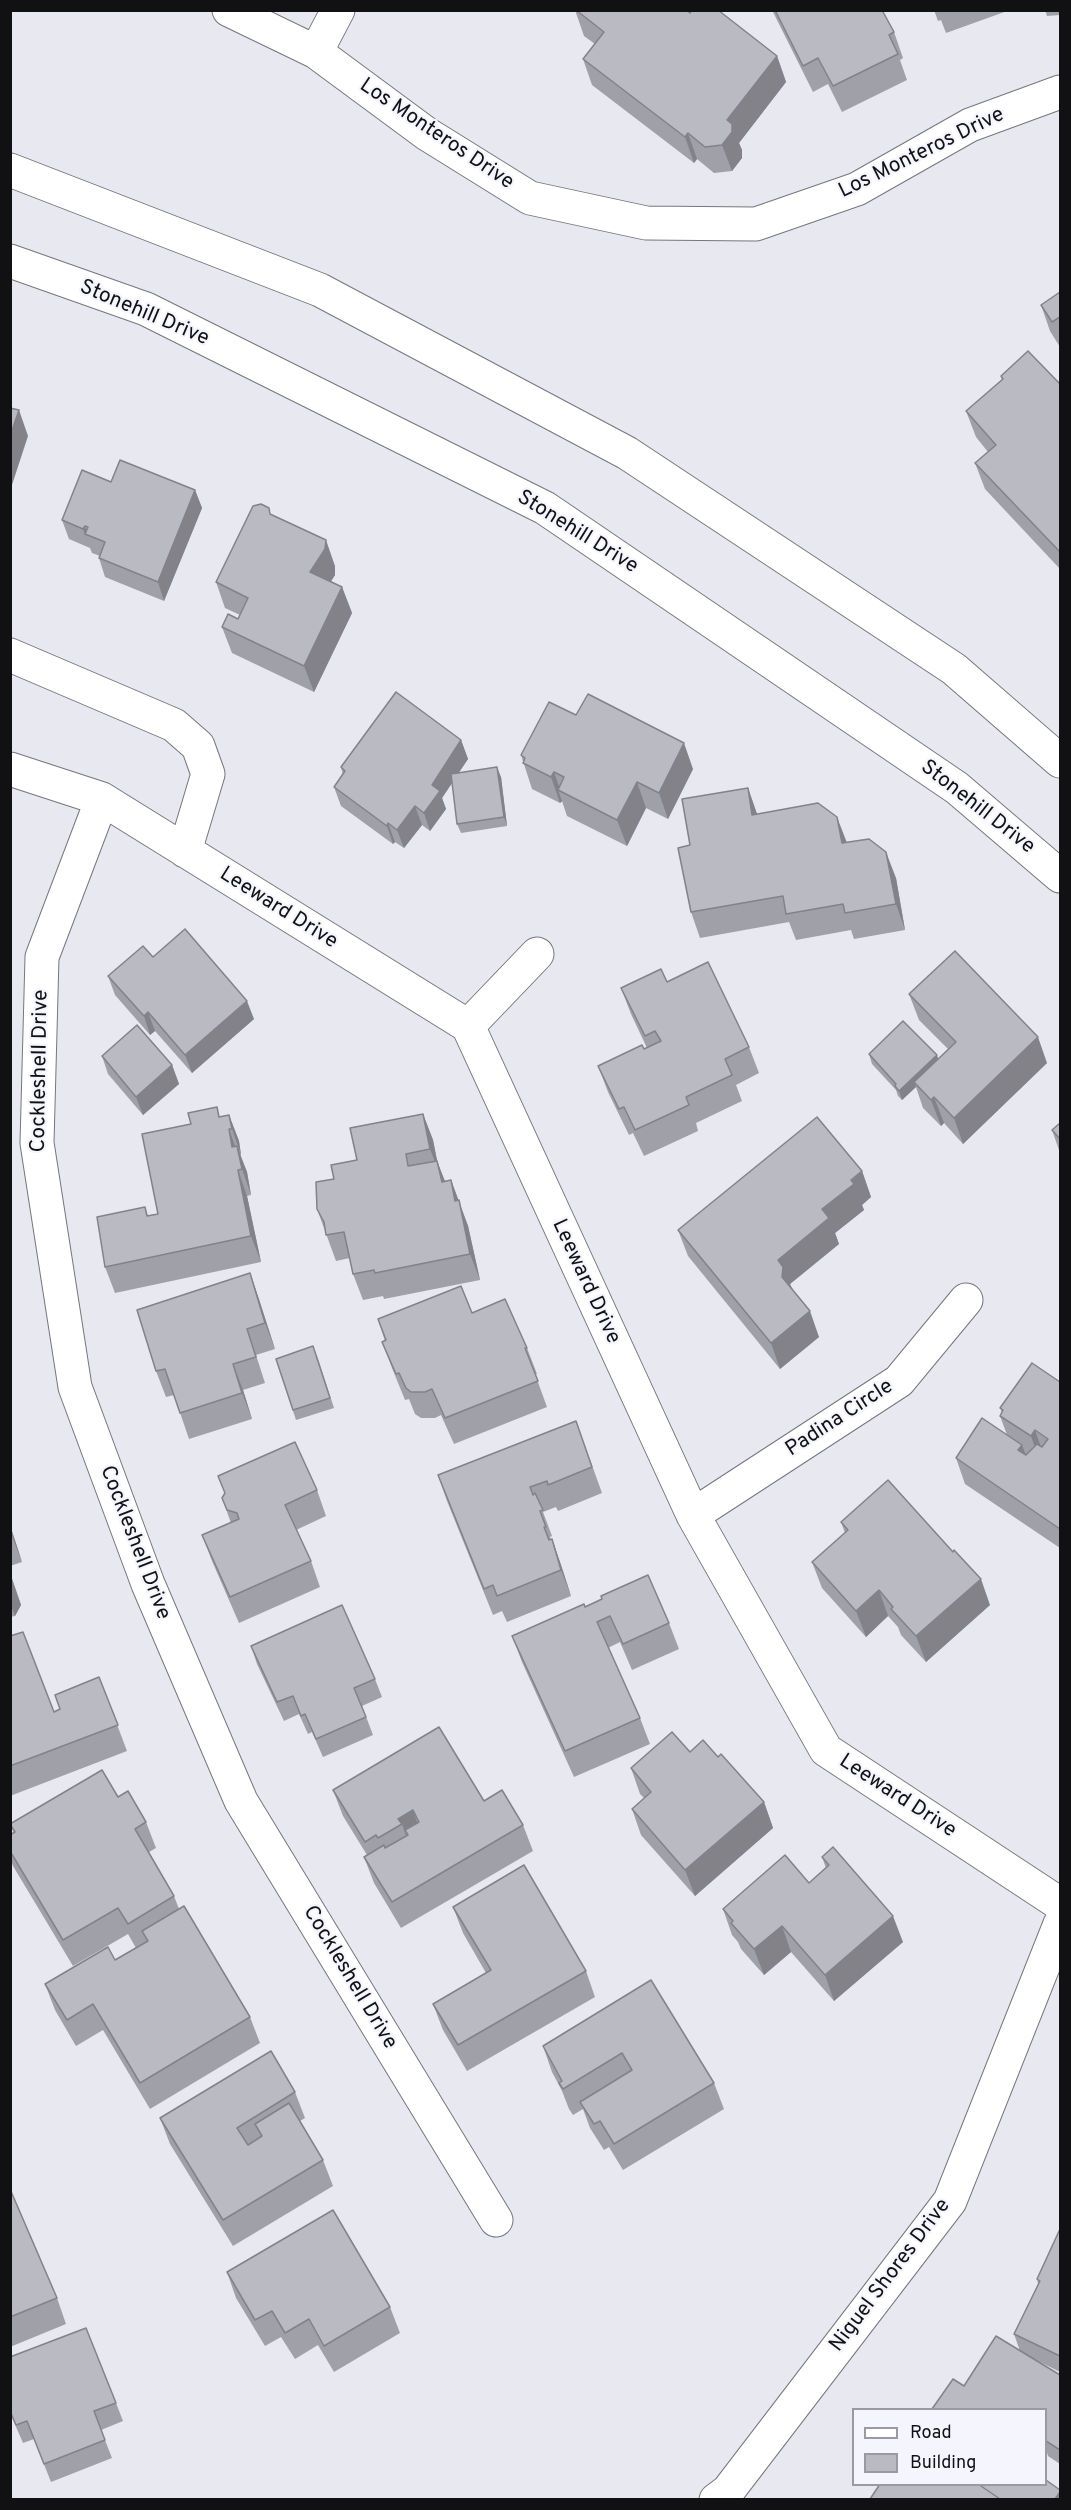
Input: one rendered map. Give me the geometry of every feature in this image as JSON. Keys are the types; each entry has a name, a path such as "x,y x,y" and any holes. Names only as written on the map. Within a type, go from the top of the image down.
{"street":[{"name":"Los Monteros Drive","path":"230,10 316,51 427,134 530,198 646,223 756,224 857,189 970,125 1060,92"},
{"path":"316,51 338,10"},
{"path":"10,170 320,290 627,453 954,669 1060,761"},
{"name":"Stonehill Drive","path":"10,261 146,309 545,508 957,788 1060,876"},
{"path":"10,655 174,725 198,746 208,774 185,851"},
{"name":"Leeward Drive","path":"10,769 102,799 468,1026 693,1515 826,1750 1060,1904"},
{"name":"Cockleshell Drive","path":"102,799 42,957 37,1143 75,1387 148,1584 241,1801 496,2220"},
{"path":"468,1026 537,954"},
{"name":"Padina Circle","path":"693,1515 898,1381 966,1300"},
{"name":"Niguel Shores Drive","path":"725,2497 950,2201 1060,1924"}],"building":[{"path":"576,10 687,10 690,13 692,10 718,10 777,56 727,120 732,124 732,132 722,145 705,147 688,133 685,137 583,59 604,32"},
{"path":"775,10 882,10 894,32 889,35 898,54 833,86 818,58 803,66"},
{"path":"1060,292 1060,317 1052,322 1041,305"},
{"path":"1028,351 1060,384 1060,552 975,463 996,445 966,411 1003,379 1001,376"},
{"path":"10,408 19,410 10,436"},
{"path":"120,460 195,490 158,582 99,558 105,542 85,534 88,527 85,526 83,529 62,520 82,470 111,482"},
{"path":"261,504 269,508 270,514 326,540 325,549 310,572 342,587 304,666 222,627 228,614 238,619 248,598 216,582 253,506"},
{"path":"396,692 461,740 432,785 440,791 424,813 415,806 397,830 388,823 387,826 334,787 345,771 341,767"},
{"path":"588,694 684,743 659,793 637,782 617,820 558,790 564,777 554,772 551,777 523,763 525,758 521,755 549,702 576,715"},
{"path":"497,767 504,817 457,824 451,774"},
{"path":"748,788 752,815 818,803 837,817 842,843 869,839 886,852 896,904 845,913 843,904 786,914 783,896 691,912 678,848 690,845 682,799"},
{"path":"185,929 247,1001 185,1055 148,1012 144,1016 108,976 143,946 153,957"},
{"path":"955,951 1038,1037 954,1118 934,1097 931,1100 914,1082 956,1042 909,994"},
{"path":"708,962 749,1047 725,1059 732,1075 686,1097 689,1105 635,1130 624,1107 619,1109 598,1066 642,1045 644,1049 661,1041 655,1031 645,1036 621,988 661,969 667,982"},
{"path":"903,1021 937,1055 899,1091 896,1084 869,1054"},
{"path":"137,1025 172,1065 136,1097 102,1056"},
{"path":"217,1107 219,1117 229,1115 232,1147 237,1146 242,1169 238,1170 251,1236 105,1267 97,1217 145,1207 147,1216 158,1214 142,1134 191,1124 188,1113"},
{"path":"423,1114 430,1149 406,1154 408,1166 437,1161 442,1182 451,1180 455,1201 459,1200 470,1254 375,1273 374,1270 353,1274 344,1232 326,1235 324,1222 317,1209 316,1182 334,1179 331,1165 357,1160 350,1128"},
{"path":"817,1117 862,1171 851,1180 854,1184 822,1209 829,1218 778,1260 783,1267 782,1277 810,1311 771,1343 678,1230"},
{"path":"1060,1123 1060,1139 1052,1130"},
{"path":"250,1273 265,1323 247,1329 256,1357 233,1364 242,1393 180,1413 165,1369 156,1371 137,1310"},
{"path":"461,1286 472,1313 505,1299 527,1348 525,1348 538,1381 445,1418 432,1389 425,1392 411,1392 406,1388 399,1373 396,1374 382,1342 386,1340 378,1319"},
{"path":"313,1346 330,1398 293,1410 276,1359"},
{"path":"1032,1363 1060,1382 1060,1529 956,1458 982,1418 1022,1445 1018,1450 1026,1455 1037,1444 1042,1447 1048,1439 1035,1430 1031,1436 1000,1416 1003,1410 1000,1408"},
{"path":"576,1421 592,1467 548,1485 547,1481 530,1487 543,1510 540,1511 546,1527 544,1527 549,1540 552,1539 561,1570 497,1596 493,1585 484,1589 438,1475"},
{"path":"295,1442 317,1490 285,1505 311,1561 230,1597 202,1535 239,1519 237,1513 227,1510 222,1498 225,1493 218,1476"},
{"path":"888,1480 953,1552 954,1550 981,1579 916,1636 891,1609 893,1607 879,1590 856,1611 812,1562 848,1530 841,1522"},
{"path":"648,1575 669,1623 623,1644 610,1616 597,1622 640,1718 565,1751 512,1636 584,1604 585,1607 602,1599 601,1596"},
{"path":"342,1605 375,1679 354,1688 366,1717 316,1739 305,1714 301,1716 293,1696 277,1702 251,1646"},
{"path":"23,1632 54,1712 60,1709 55,1695 99,1677 118,1725 10,1766 10,1636"},
{"path":"439,1727 484,1801 502,1790 523,1825 392,1902 364,1857 408,1835 405,1830 419,1822 413,1810 398,1819 402,1824 378,1838 376,1835 365,1842 333,1790"},
{"path":"672,1732 690,1752 703,1740 718,1757 721,1754 764,1802 685,1870 632,1809 651,1792 631,1768"},
{"path":"102,1770 118,1797 128,1791 146,1822 135,1829 174,1896 128,1924 118,1908 63,1940 10,1851 10,1835 15,1832 10,1824"},
{"path":"833,1847 893,1916 825,1975 782,1926 754,1949 731,1923 733,1921 723,1909 785,1855 809,1883 829,1865 822,1857"},
{"path":"524,1865 586,1971 458,2045 433,2004 491,1970 453,1907"},
{"path":"184,1906 250,2017 140,2083 93,2004 67,2020 45,1984 108,1947 115,1960 148,1941 142,1931"},
{"path":"651,1980 714,2083 614,2144 600,2121 594,2124 580,2102 632,2070 622,2053 563,2089 559,2083 562,2081 543,2046"},
{"path":"271,2051 295,2092 237,2128 248,2145 262,2136 255,2124 289,2103 323,2160 223,2220 160,2118"},
{"path":"10,2189 57,2298 10,2317"},
{"path":"333,2210 390,2307 324,2346 309,2319 285,2333 272,2311 255,2320 227,2272"},
{"path":"1060,2229 1060,2356 1014,2334 1040,2281 1037,2279"},
{"path":"86,2328 116,2403 94,2411 105,2440 44,2464 27,2421 16,2425 10,2411 10,2357"},
{"path":"996,2336 1060,2375 1060,2450 1047,2442 1047,2408 933,2408 953,2379 964,2386"},
{"path":"1047,2481 1060,2490 1055,2499 1000,2499 981,2486 1047,2486"},
{"path":"879,2486 981,2486 1000,2499 870,2499"}]}
